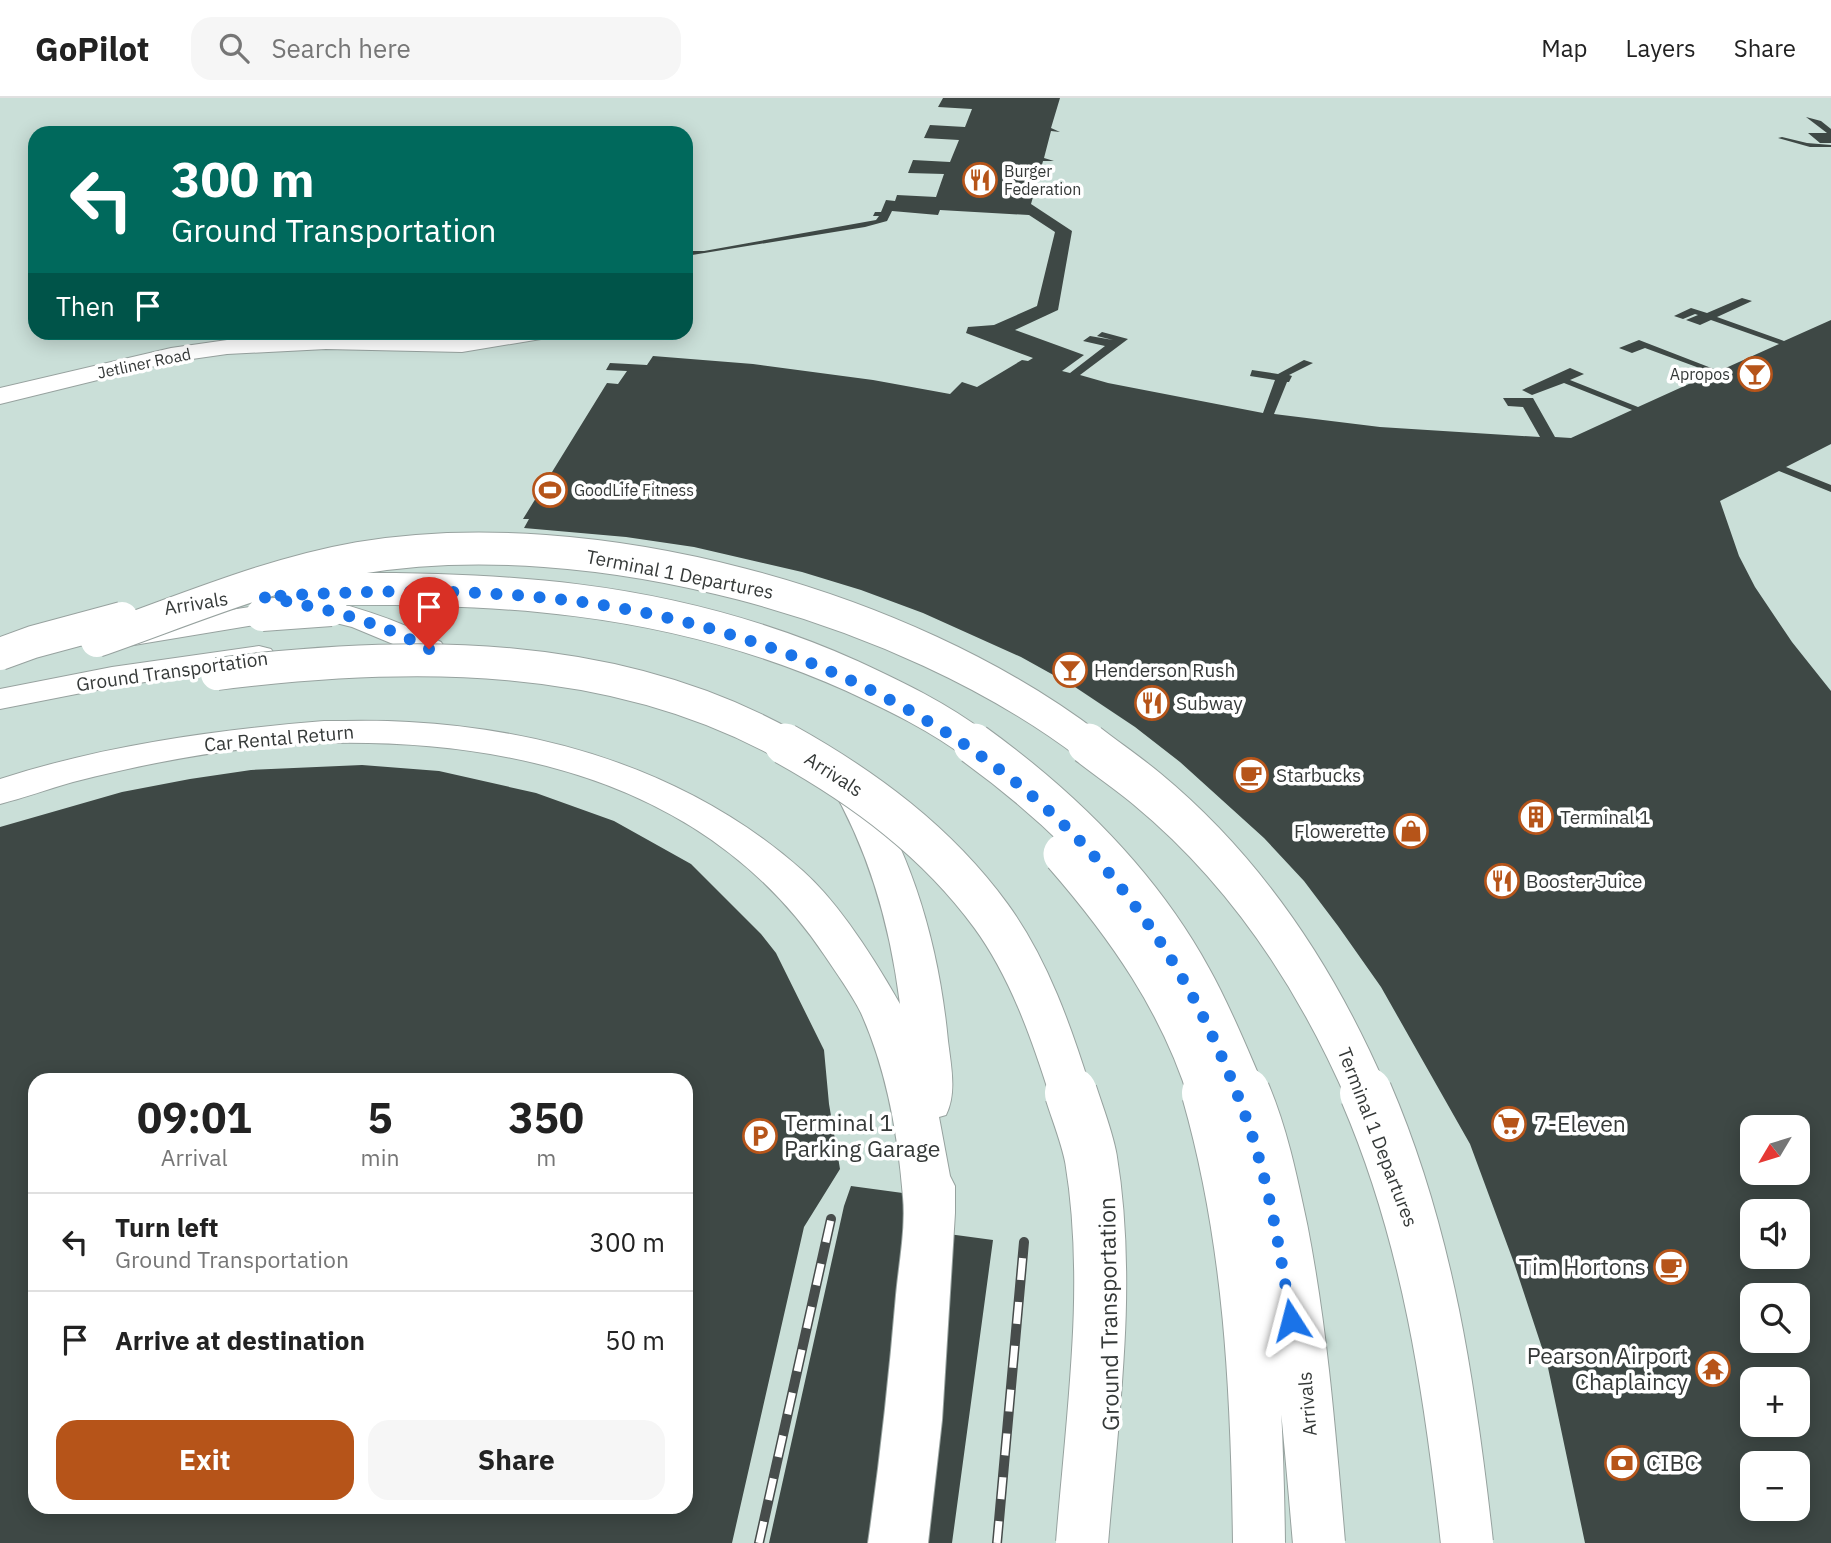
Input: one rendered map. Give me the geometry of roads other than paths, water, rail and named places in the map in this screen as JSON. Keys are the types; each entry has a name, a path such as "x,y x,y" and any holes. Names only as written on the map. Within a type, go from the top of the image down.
{"street":[{"name":"Jetliner Road","path":"0,396 171,355 227,346 326,342 462,345 492,340"},
{"name":"Terminal 1 Departures","path":"97,641 249,587 336,562 459,548 571,552 723,579 828,608 938,653 1049,715 1140,782 1234,876 1283,939 1338,1031 1396,1174 1425,1273 1447,1384 1467,1543"},
{"name":"Arrivals","path":"8,646 164,607 289,589 452,590 571,598 681,618 747,636 815,661 939,722 1010,770 1050,805 1114,870 1155,922 1191,978 1260,1135 1293,1283 1304,1371 1319,1543"},
{"path":"8,646 153,611 204,602 262,597 384,591 486,594 573,601 695,624 765,645 849,679 926,721 1028,793 1110,874 1142,915 1176,967 1204,1018 1241,1107 1266,1186 1283,1266 1295,1347 1312,1543"},
{"name":"Ground Transportation","path":"262,597 351,615 394,630 429,649"},
{"path":"0,664 97,641 262,615 393,606 484,608 608,621 696,640 768,663 838,692 923,738 1002,795 1052,840 1088,881 1129,937 1166,996 1194,1053 1235,1194 1248,1281 1256,1394 1259,1543"},
{"path":"0,664 153,611"},
{"name":"Ground Transportation","path":"0,699 112,677 238,658 429,649 511,652 596,667 680,692 749,719 794,740 835,764 920,826 958,860 1005,918 1044,982 1085,1078 1099,1133 1108,1188 1113,1284 1114,1385 1104,1543"},
{"name":"Arrivals","path":"0,724 153,684 254,669 329,663 416,661 527,666 618,681 713,711 824,765 892,813 959,877 998,928 1037,1003 1057,1049 1090,1156 1100,1303 1082,1543"},
{"name":"Car Rental Return","path":"0,792 104,763 178,748 238,739 329,731 399,731 485,739 556,754 644,785 708,819 765,860 800,893 850,960 882,1013 901,1059 914,1101 930,1213"},
{"name":"Ground Transportation","path":"835,764 865,808 884,846 902,904 922,1004 929,1096 930,1213 914,1420 898,1543"}],"railway":[{"path":"759,1543 831,1219"},
{"path":"997,1543 1024,1242"}],"place":[{"name":"Burger Federation","path":"980,180"},
{"name":"Apropos","path":"1755,374"},
{"name":"GoodLife Fitness","path":"550,490"},
{"name":"Henderson Rush","path":"1070,670"},
{"name":"Subway","path":"1152,703"},
{"name":"Starbucks","path":"1251,775"},
{"name":"Terminal 1","path":"1536,817"},
{"name":"Flowerette","path":"1411,831"},
{"name":"Booster Juice","path":"1502,881"},
{"name":"7-Eleven","path":"1509,1124"},
{"name":"Terminal 1 Parking Garage","path":"760,1136"},
{"name":"Tim Hortons","path":"1671,1267"},
{"name":"Pearson Airport Chaplaincy","path":"1713,1369"},
{"name":"CIBC","path":"1622,1463"}]}
